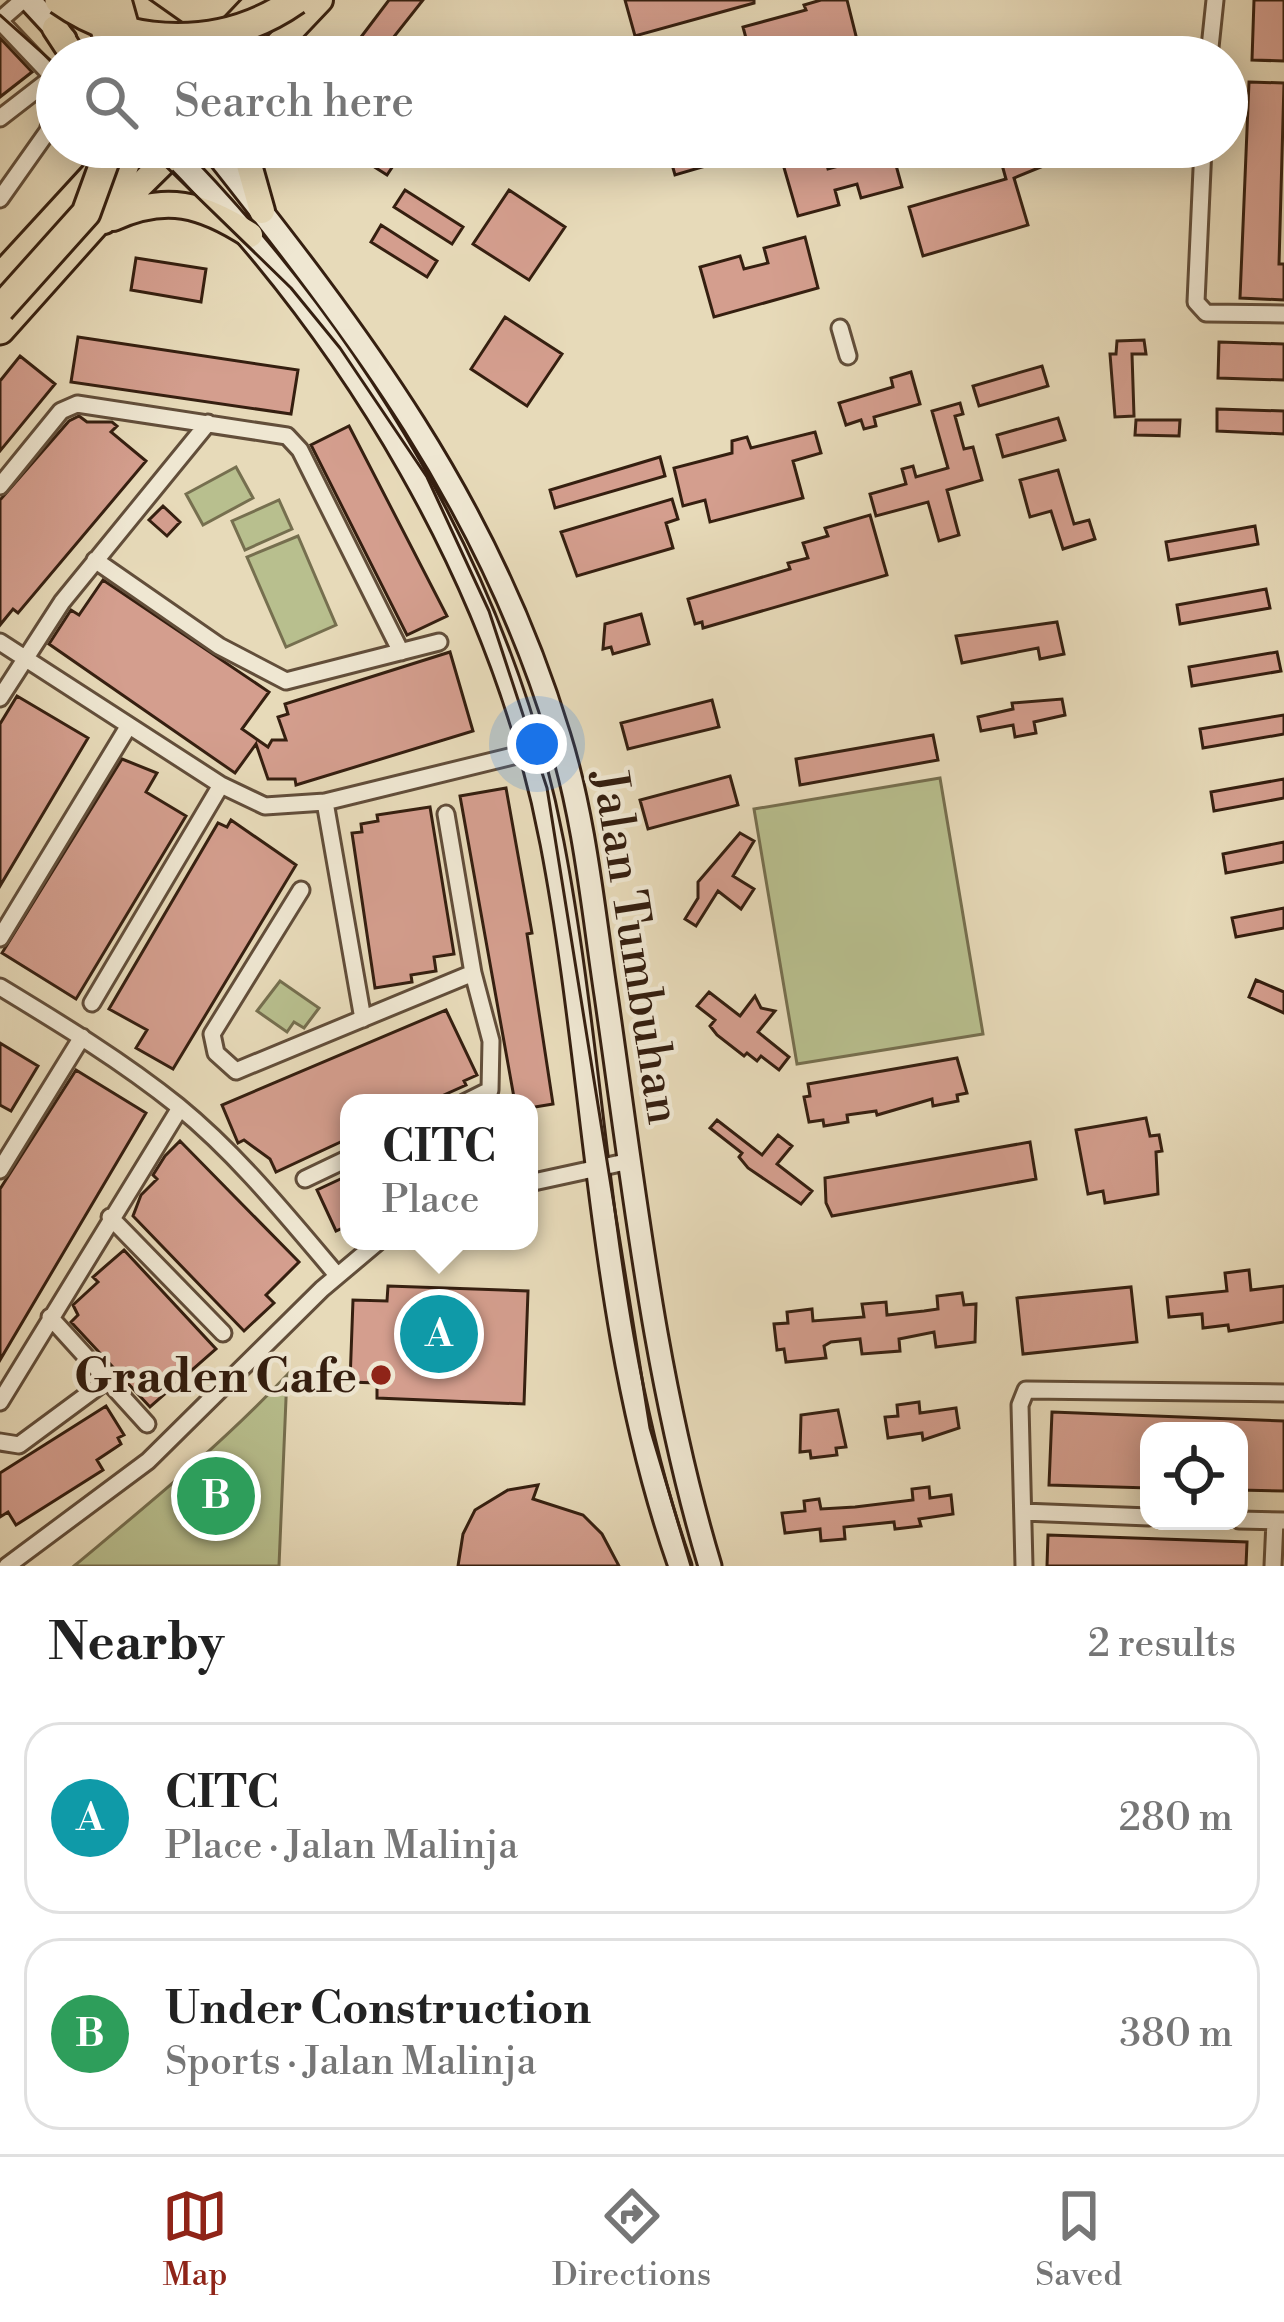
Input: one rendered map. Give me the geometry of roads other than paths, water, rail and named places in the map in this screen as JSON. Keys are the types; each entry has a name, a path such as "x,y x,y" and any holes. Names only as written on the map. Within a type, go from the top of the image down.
{"highway":[{"path":"98,0 118,36"},
{"path":"117,0 125,36"},
{"path":"204,36 225,34 274,15 296,0"},
{"path":"57,14 154,36"},
{"path":"0,309 86,212 102,168"},
{"path":"0,334 110,207 123,168"}],"main road":[{"path":"26,0 57,14"},
{"path":"87,0 114,36"},
{"path":"127,0 179,36"},
{"path":"225,36 259,0"},
{"path":"286,36 320,0"},
{"path":"71,198 83,168"},
{"path":"0,276 100,168"},
{"path":"0,334 155,168"},
{"name":"Jalan Tumbuhan","path":"190,168 300,297 362,392 476,600 506,672 543,798 636,1404 680,1566"},
{"name":"Jalan Tumbuhan","path":"228,168 372,355 448,475 527,640 564,755 582,831 678,1459 710,1566"},
{"path":"250,168 262,211"},
{"path":"101,224 149,205 181,203 204,208 250,235"},
{"path":"476,600 475,570 494,571"},
{"path":"506,672 528,674 527,640"},
{"path":"543,798 548,764 564,755"},
{"path":"591,1119 607,1135 616,1132 623,1114"},
{"path":"608,1228 609,1207 623,1199 641,1225"}],"street":[{"path":"26,0 0,20 36,65"},
{"path":"1211,36 1215,0"},
{"path":"0,118 36,100"},
{"path":"0,199 36,147"},
{"path":"1202,168 1196,302 1206,313 1284,314"},
{"path":"840,328 848,356"},
{"path":"0,486 68,406 87,403 286,436 300,450 401,652"},
{"path":"0,698 23,658 95,560 208,423"},
{"path":"95,560 272,677 305,679 439,642"},
{"path":"0,642 221,785 266,806 325,802 532,751 564,755"},
{"path":"0,938 128,727"},
{"path":"92,1003 221,785"},
{"path":"325,802 363,1019"},
{"path":"446,814 473,973 491,1041 490,1090 482,1094"},
{"path":"302,890 212,1034 211,1045 233,1070 242,1071 473,973"},
{"path":"0,987 82,1037 180,1108 266,1192 337,1275"},
{"path":"0,1170 82,1037"},
{"path":"0,1402 180,1108"},
{"path":"305,1179 340,1162"},
{"path":"538,1181 630,1162"},
{"path":"110,1217 223,1333"},
{"path":"7,1566 148,1460 368,1250"},
{"path":"50,1317 147,1424"},
{"path":"0,1442 20,1444 107,1380"},
{"path":"1024,1566 1020,1405 1028,1389 1284,1393"},
{"path":"1024,1512 1140,1517"},
{"path":"1248,1520 1280,1521 1274,1566"}],"tram line":[{"path":"0,15 36,47"},
{"path":"168,168 291,288 340,348 427,477 489,611 547,788 650,1428 691,1566"}],"place":[{"name":"CITC","path":"439,1334"},
{"name":"Graden Cafe","path":"381,1375"},
{"name":"Under Construction","path":"216,1496"}]}
